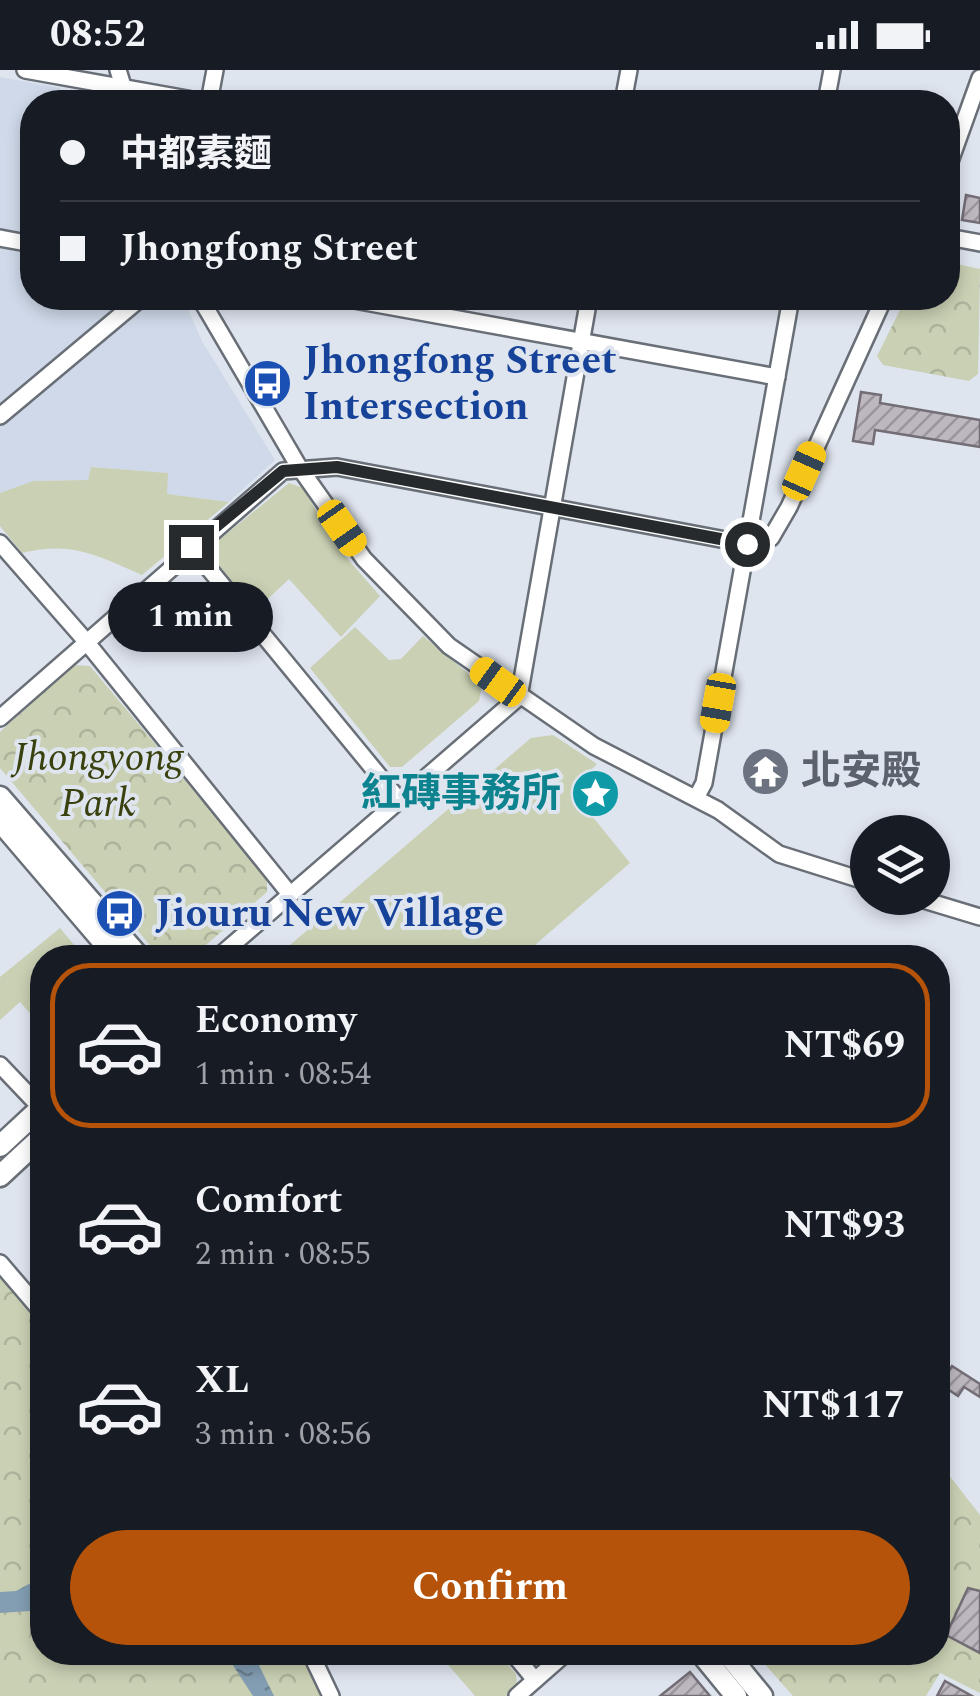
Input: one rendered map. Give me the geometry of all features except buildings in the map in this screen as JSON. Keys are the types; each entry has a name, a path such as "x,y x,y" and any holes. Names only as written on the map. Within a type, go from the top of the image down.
{"street":[{"path":"25,70 106,90"},
{"path":"960,134 980,78"},
{"path":"0,416 127,310"},
{"path":"207,310 299,467 364,559 450,646 594,746 696,798 779,854 850,876"},
{"path":"408,310 777,377"},
{"path":"231,945 519,697 587,310"},
{"path":"696,798 704,783 789,310"},
{"path":"0,718 191,547 276,476 299,467 337,467 747,544 776,532 878,310"},
{"path":"0,543 84,640 289,893"},
{"path":"191,547 399,800"},
{"path":"0,797 129,945"},
{"path":"0,821 106,945"},
{"path":"950,908 980,918"},
{"path":"0,1065 30,1096"},
{"path":"0,1146 30,1119"},
{"path":"0,1176 30,1148"},
{"path":"0,1263 30,1298"},
{"path":"316,1665 331,1696"},
{"path":"523,1665 535,1680"},
{"path":"516,1696 552,1665"},
{"path":"711,1665 736,1696"},
{"path":"737,1665 762,1696"}],"shaded area":[{"path":"0,77 60,88 20,90 20,310 188,310 202,341 275,460 229,502 167,494 167,473 92,467 88,480 33,481 0,493"}],"green space":[{"path":"960,265 980,269 978,374 969,381 883,365 877,356 900,310 960,310"},
{"path":"91,467 168,473 167,494 229,502 142,575 70,549 22,553 0,526 0,493 33,481 88,480"},
{"path":"289,483 303,488 338,548 380,596 341,637 289,579 255,611 215,560 214,544"},
{"path":"355,627 389,660 401,659 423,636 482,685 479,701 402,767 390,767 310,668"},
{"name":"Jhongyong Park","path":"73,665 90,666 267,878 267,892 206,945 150,945 0,768 0,732"},
{"path":"553,735 597,764 571,790 630,863 535,945 290,945 531,738"},
{"path":"60,928 74,945 39,945"},
{"path":"30,952 30,1013 20,1002 0,1020 0,977"},
{"path":"0,1272 30,1304 30,1665 316,1665 331,1696 0,1696"},
{"path":"950,1476 980,1515 980,1693 940,1673 926,1696 793,1696 766,1665 950,1665"},
{"path":"448,1665 508,1665 516,1674 517,1685 506,1696 475,1696"}],"water":[{"path":"30,1583 30,1611 0,1613 0,1592 16,1591"},
{"path":"233,1665 259,1665 274,1696 253,1696"}],"place":[{"name":"Jhongfong Street Intersection","path":"268,384"},
{"name":"北安殿","path":"766,772"},
{"name":"紅磚事務所","path":"596,794"},
{"name":"Jiouru New Village","path":"120,914"}],"route":[{"path":"191,547 276,476 299,467 337,467 747,544"}]}
